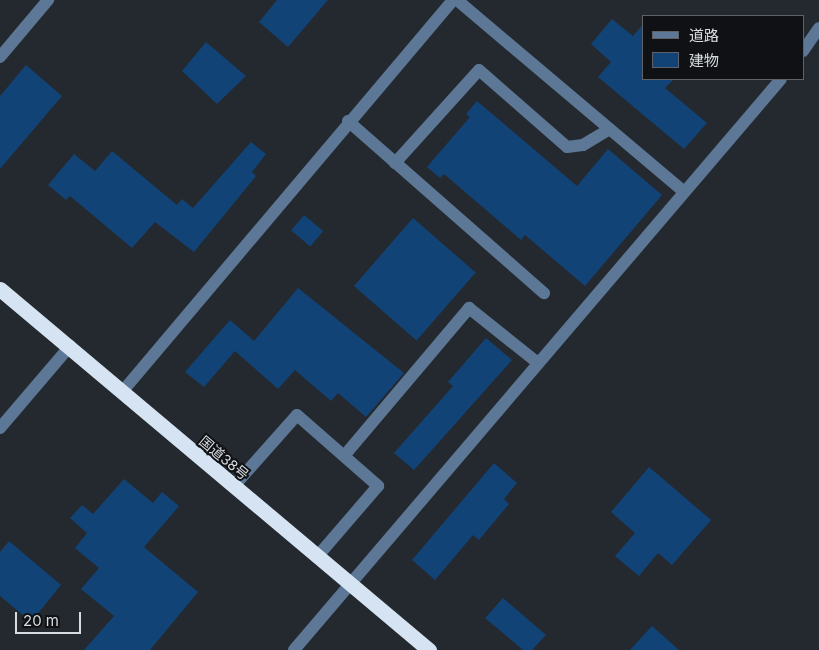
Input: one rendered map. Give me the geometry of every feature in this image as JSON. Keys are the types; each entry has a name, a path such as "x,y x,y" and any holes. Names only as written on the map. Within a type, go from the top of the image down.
{"highway":[{"name":"国道38号","path":"0,289 429,650"}],"street":[{"path":"0,57 48,0"},
{"path":"122,392 348,121 454,0"},
{"path":"458,0 684,192"},
{"path":"804,50 819,28"},
{"path":"395,162 479,70 567,146 583,145 610,129"},
{"path":"294,650 779,80"},
{"path":"348,121 544,293"},
{"path":"344,456 468,308 538,363"},
{"path":"0,428 70,346"},
{"path":"234,487 297,415 378,486 317,557"}],"building":[{"path":"277,0 328,0 288,47 259,22"},
{"path":"612,19 633,36 642,25 642,80 673,80 665,88 707,123 684,149 598,77 611,62 591,44"},
{"path":"206,42 246,76 217,104 182,71"},
{"path":"26,65 62,96 0,169 0,96"},
{"path":"477,101 577,186 608,149 662,195 585,286 525,235 521,240 444,174 440,178 427,167 470,117 466,114"},
{"path":"251,142 266,154 252,172 256,176 194,252 155,222 132,248 70,196 66,200 48,185 74,154 95,171 112,151 177,205 182,199 193,208"},
{"path":"304,215 323,231 310,246 291,230"},
{"path":"413,218 476,272 417,340 354,286"},
{"path":"298,288 404,373 366,417 338,393 331,401 295,370 278,389 235,351 204,387 185,372 230,320 254,341"},
{"path":"486,338 512,360 414,470 394,453 453,386 448,382"},
{"path":"494,463 517,483 504,499 509,504 479,540 473,535 435,580 412,560"},
{"path":"649,467 711,520 672,565 658,553 639,576 615,556 635,533 611,512"},
{"path":"124,479 153,503 162,492 179,506 144,547 198,592 150,650 84,650 114,616 81,589 99,568 75,548 87,533 70,518 82,505 93,514"},
{"path":"9,541 61,585 31,622 0,596 0,552"},
{"path":"503,598 546,635 532,650 523,650 485,618"},
{"path":"652,626 679,650 630,650"}]}
